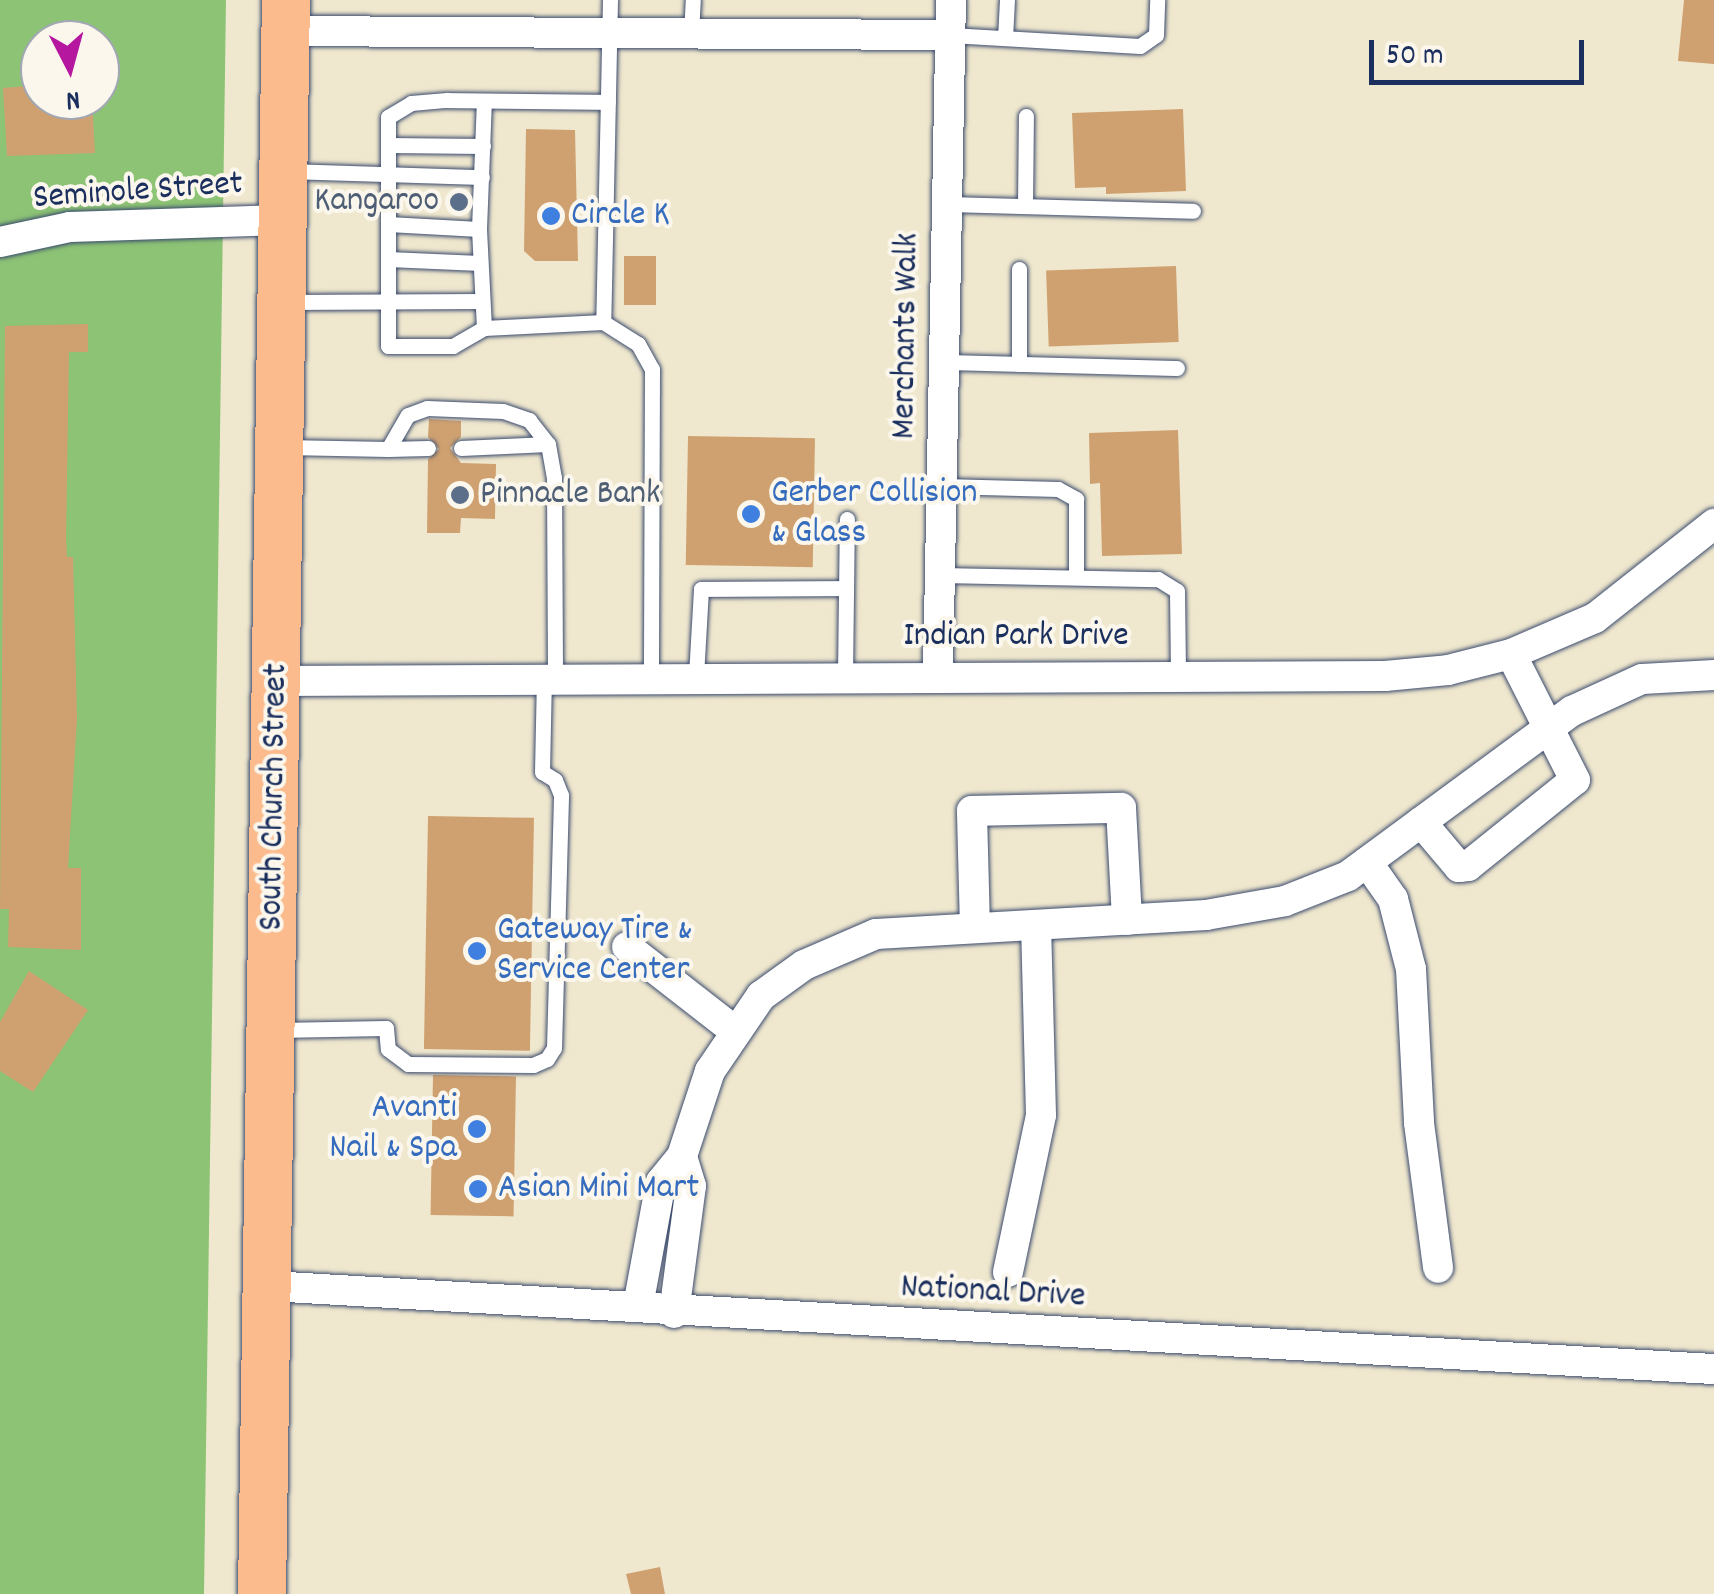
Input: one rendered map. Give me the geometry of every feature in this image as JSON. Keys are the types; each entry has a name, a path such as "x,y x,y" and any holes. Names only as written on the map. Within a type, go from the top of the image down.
{"highway":[{"name":"South Church Street","path":"262,1594 287,16"}],"street":[{"name":"Merchants Walk","path":"938,674 950,0"},
{"path":"287,16 609,33 950,36"},
{"name":"Seminole Street","path":"0,242 70,227 282,220"},
{"name":"Indian Park Drive","path":"276,681 938,674 1386,676 1511,654 1595,618 1714,524"},
{"path":"1421,822 1459,867 1468,866 1574,780 1511,654"},
{"path":"638,1306 661,1182 682,1156 710,1071 762,996 804,964 876,934 1128,920 1285,901 1367,862 1547,729 1642,679 1714,675"},
{"path":"975,928 972,812 1121,808 1128,920"},
{"path":"1367,862 1393,899 1411,969 1420,1123 1438,1268"},
{"path":"1008,1272 1041,1115 1036,925"},
{"path":"628,947 736,1032"},
{"path":"674,1313 691,1186 682,1156"},
{"name":"National Drive","path":"269,1286 638,1306 674,1313 1714,1369"}],"lane":[{"path":"603,322 610,0"},
{"path":"691,34 693,0"},
{"path":"1005,38 1007,0"},
{"path":"950,36 1140,46 1156,34 1157,0"},
{"path":"484,101 479,229 484,328"},
{"path":"608,102 411,103 388,117 388,346 453,346 484,328 603,322 638,344 652,368 651,677"},
{"path":"1025,206 1026,116"},
{"path":"388,145 483,146"},
{"path":"284,170 482,177"},
{"path":"947,204 1193,212"},
{"path":"388,224 479,229"},
{"path":"388,260 480,263"},
{"path":"1018,269 1019,364"},
{"path":"281,302 480,301"},
{"path":"945,362 1178,368"},
{"path":"272,1030 386,1028 388,1049 408,1064 534,1065 547,1059 554,1048 561,795 555,780 542,772 550,680 548,444 529,420 503,411 428,408 408,414 388,450"},
{"path":"461,448 548,444"},
{"path":"279,448 428,448"},
{"path":"942,486 1058,490 1076,499 1076,577"},
{"path":"845,675 847,519"},
{"path":"940,575 1158,579 1177,591 1178,676"},
{"path":"696,676 701,589 846,588"}],"green space":[{"path":"0,0 226,0 204,1594 0,1594"}],"building":[{"path":"1684,0 1714,0 1714,64 1678,61"},
{"path":"20,87 20,120 93,120 95,153 7,156 3,88"},
{"path":"1183,109 1186,191 1106,194 1106,187 1075,188 1072,113"},
{"path":"526,129 575,130 578,261 535,261 524,251"},
{"path":"624,256 656,256 656,305 624,305"},
{"path":"1176,266 1179,342 1049,346 1046,271"},
{"path":"88,324 88,352 69,352 66,539 67,557 73,557 77,718 68,868 81,868 81,950 8,947 9,909 0,909 5,326"},
{"path":"429,419 461,421 461,437 450,448 461,463 496,464 495,519 461,518 460,533 427,533 428,459 439,449 428,437"},
{"path":"1178,430 1182,554 1102,556 1100,483 1090,484 1089,433"},
{"path":"688,436 815,438 813,567 686,565"},
{"path":"428,816 534,818 530,1051 424,1049"},
{"path":"29,971 88,1010 33,1092 0,1071 0,1022"},
{"path":"433,1075 516,1076 514,1216 431,1215"},
{"path":"660,1567 665,1594 631,1594 626,1574"}],"place":[{"name":"Kangaroo","path":"459,202"},
{"name":"Circle K","path":"551,216"},
{"name":"Pinnacle Bank","path":"460,495"},
{"name":"Gerber Collision & Glass","path":"751,514"},
{"name":"Gateway Tire & Service Center","path":"477,951"},
{"name":"Avanti Nail & Spa","path":"477,1129"},
{"name":"Asian Mini Mart","path":"478,1189"}]}
